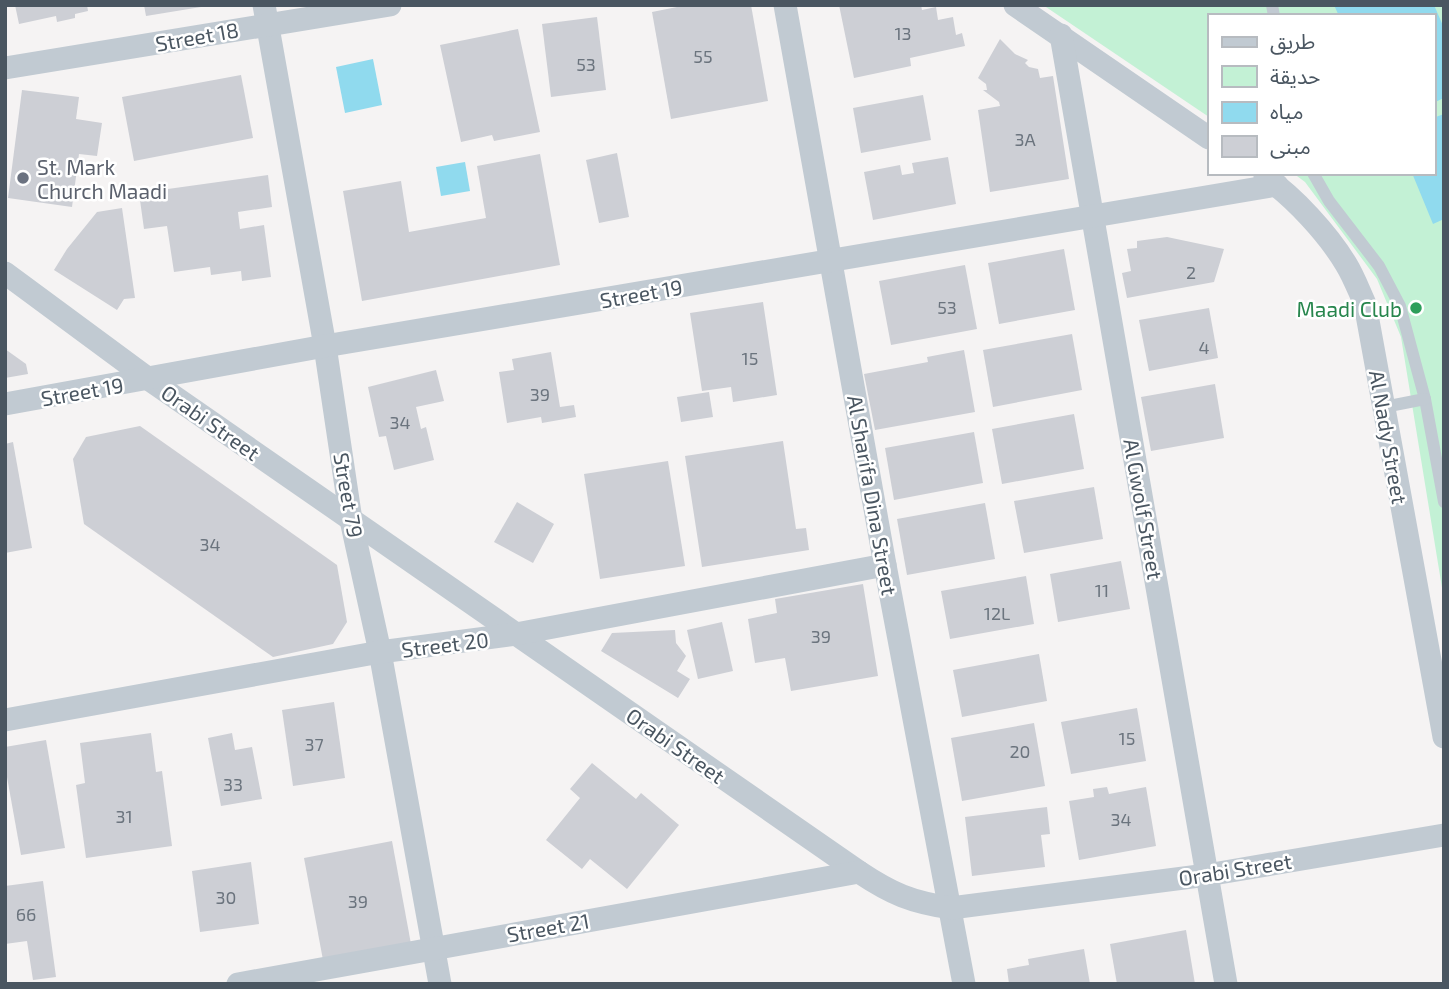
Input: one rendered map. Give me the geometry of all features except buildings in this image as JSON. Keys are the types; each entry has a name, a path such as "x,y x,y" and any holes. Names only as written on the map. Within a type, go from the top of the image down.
{"street":[{"name":"Street 18","path":"5,68 265,15 390,5"},
{"name":"Al Sharifa Dina Street","path":"785,5 885,565 964,984"},
{"path":"1015,5 1208,137"},
{"name":"Street 79","path":"265,15 325,346 351,520 380,652 440,984"},
{"name":"Al Gwolf Street","path":"1061,35 1226,984"},
{"name":"Street 19","path":"5,404 150,380 325,346 1093,217 1268,179"},
{"name":"Al Nady Street","path":"1268,179 1324,233 1346,265 1365,304 1444,737"},
{"name":"Orabi Street","path":"5,273 150,380 887,890 918,902 951,908 1207,875 1444,835"},
{"name":"Street 20","path":"5,720 380,652 516,634 885,565"},
{"name":"Street 21","path":"238,984 859,872"}],"lane":[{"path":"1314,175 1329,201 1391,285 1407,327 1425,399 1444,502"},
{"path":"1384,407 1425,399"}],"green space":[{"name":"Maadi Club","path":"1043,5 1444,5 1444,600 1401,337 1377,279 1305,182 1296,175 1435,175 1435,14 1208,14 1208,116"}],"water":[{"path":"1334,5 1434,5 1444,28 1444,98 1435,102 1435,14 1338,14"},
{"path":"373,59 382,105 345,113 336,67"},
{"path":"1444,114 1444,219 1433,224 1413,175 1435,175 1435,117"},
{"path":"465,162 470,191 441,196 436,167"}],"place":[{"name":"St. Mark Church Maadi","path":"23,178"},
{"name":"Maadi Club","path":"1416,308"}]}
